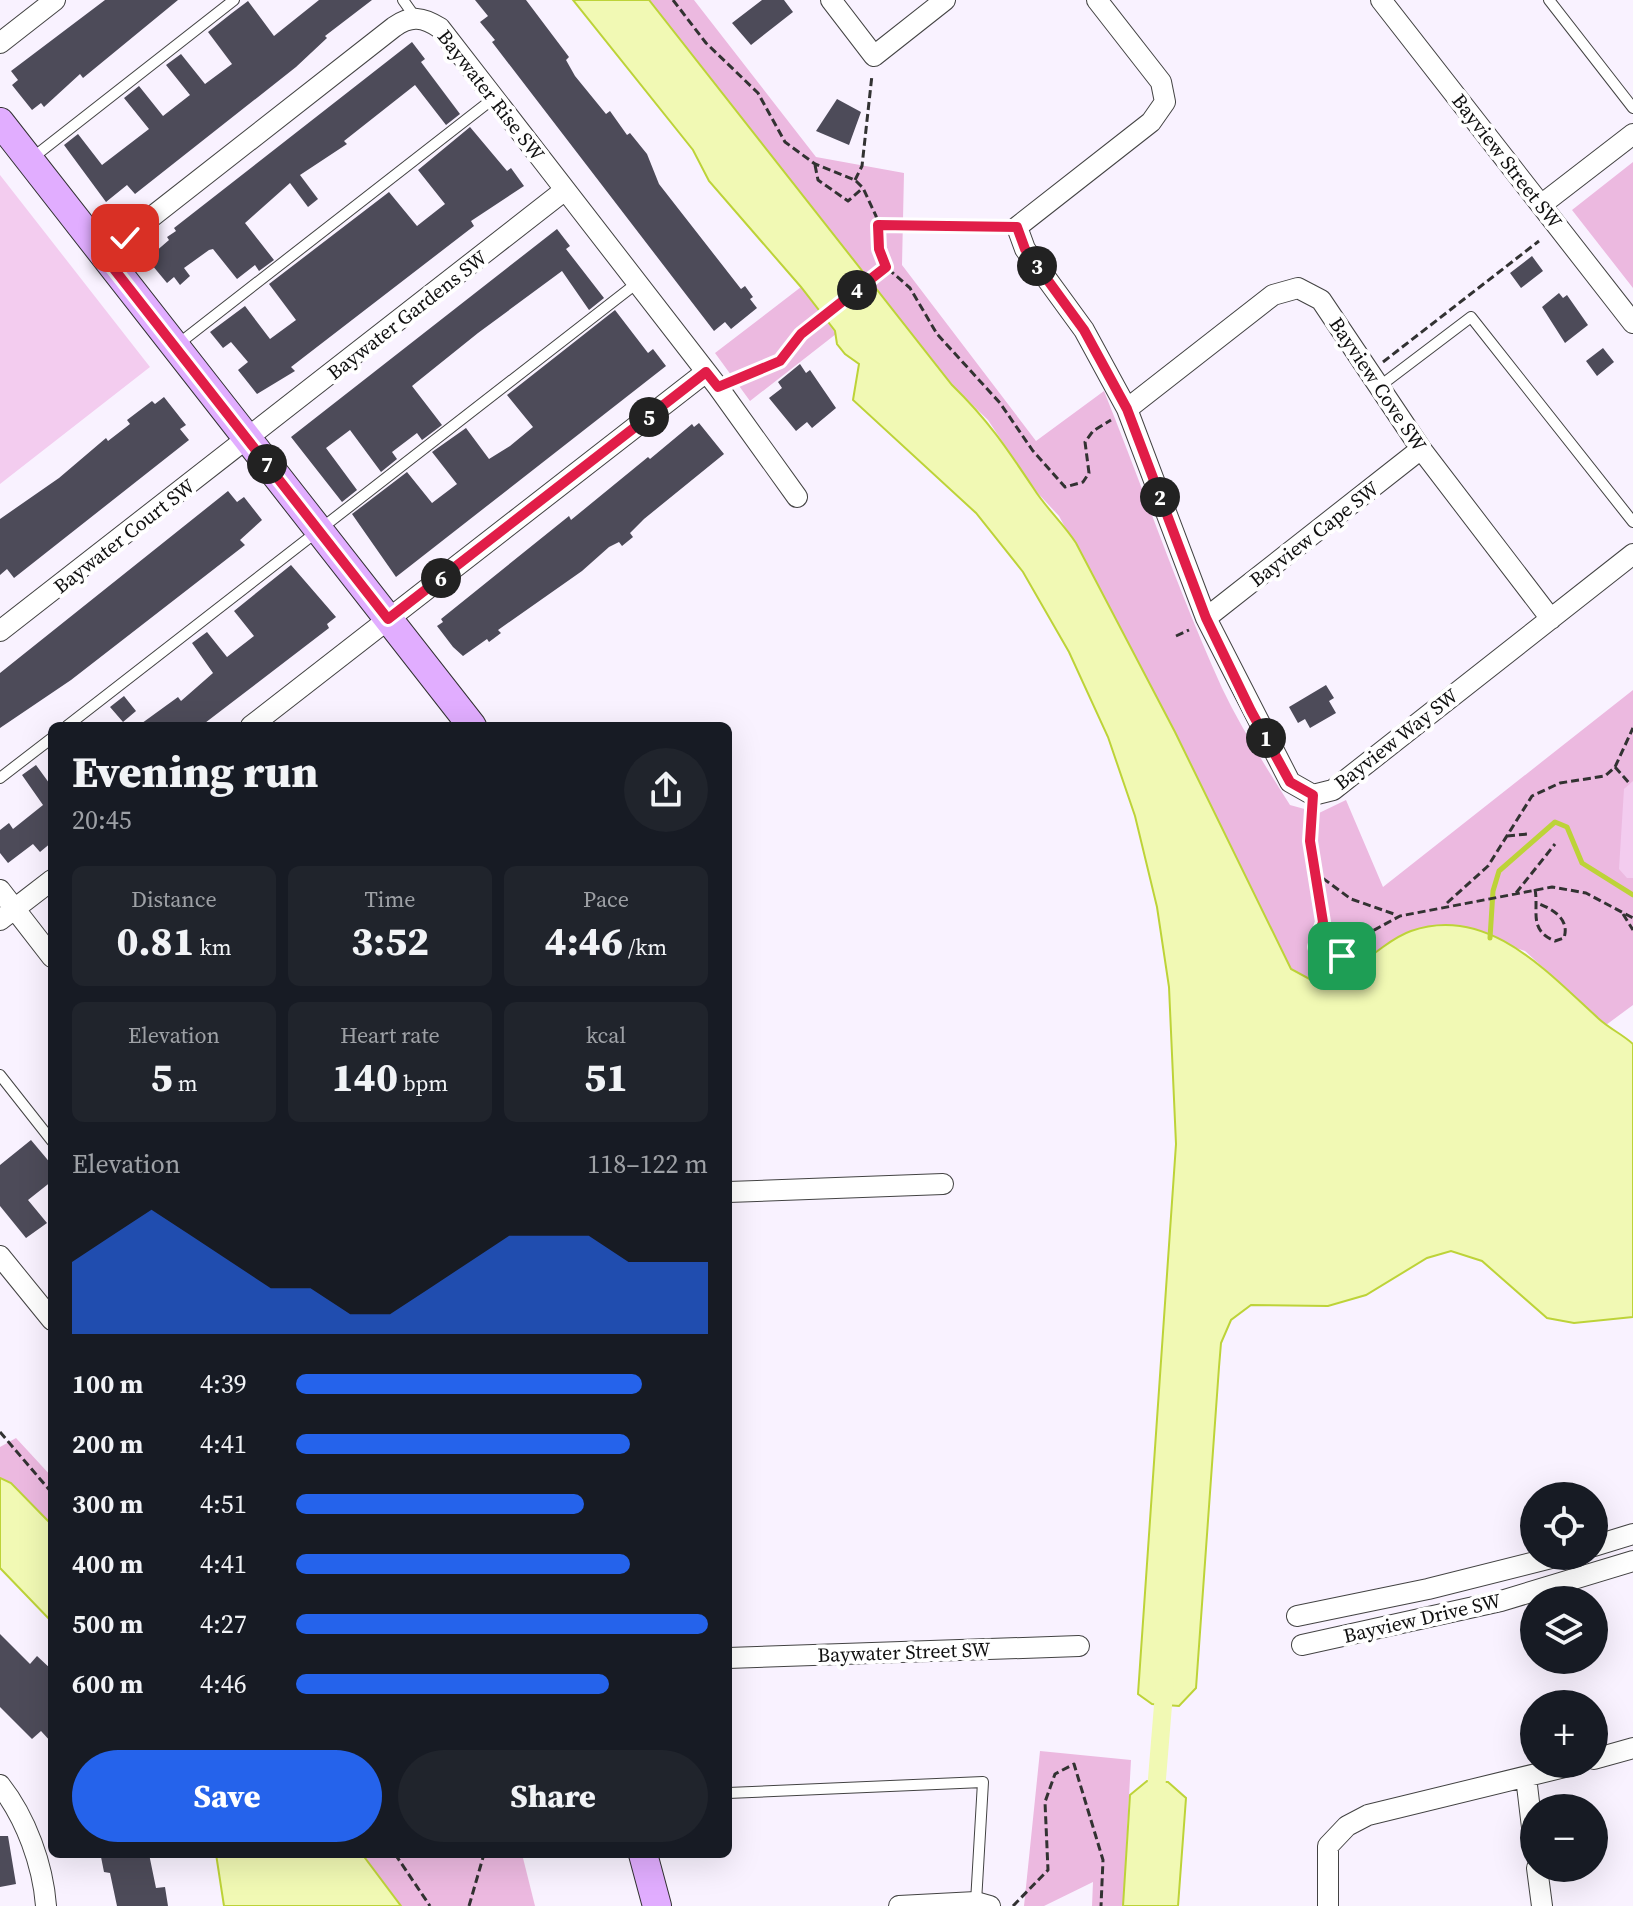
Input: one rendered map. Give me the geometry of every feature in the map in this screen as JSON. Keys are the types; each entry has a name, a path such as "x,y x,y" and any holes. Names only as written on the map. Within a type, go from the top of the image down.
{"street":[{"path":"0,43 55,0"},
{"path":"831,0 874,56 945,0"},
{"path":"1017,227 1151,122 1165,102 1161,82 1097,0"},
{"name":"Bayview Street SW","path":"1381,0 1633,323"},
{"name":"Baywater Rise SW","path":"103,255 394,27 409,9 440,28 712,380 797,497"},
{"path":"0,122 469,722"},
{"path":"1541,205 1633,134"},
{"name":"Baywater Gardens SW","path":"248,440 565,190"},
{"name":"Bayview Way SW","path":"1017,227 1025,249 1084,330 1127,409 1199,623 1290,782 1313,795 1333,790 1633,554"},
{"name":"Bayview Cove SW","path":"1127,409 1273,295 1298,288 1321,300 1421,449 1551,619"},
{"path":"256,722 388,619 712,380"},
{"name":"Baywater Court SW","path":"0,631 248,440"},
{"name":"Bayview Cape SW","path":"1199,623 1421,449"},
{"path":"7,914 48,883"},
{"path":"0,890 7,914 48,953"},
{"path":"732,1192 943,1184"},
{"path":"0,1256 48,1307"},
{"path":"1608,1542 1633,1534"},
{"name":"Bayview Drive SW","path":"1302,1645 1501,1601 1633,1561"},
{"name":"Bayview Drive SW","path":"1297,1616 1428,1589 1520,1566"},
{"name":"Baywater Street SW","path":"732,1658 1079,1646"},
{"path":"1608,1755 1633,1748"},
{"path":"1328,1906 1328,1846 1347,1826 1368,1815 1522,1778"},
{"path":"0,1785 28,1833 44,1884 46,1906"},
{"path":"644,1858 657,1906"},
{"path":"1539,1882 1542,1906"},
{"path":"899,1906 983,1904"}],"lane":[{"path":"29,160 234,0"},
{"path":"1549,0 1633,108"},
{"path":"175,346 494,98"},
{"path":"72,722 637,283"},
{"path":"1376,379 1471,317 1633,522"},
{"path":"0,778 48,741"},
{"path":"0,1075 48,1136"},
{"path":"732,1793 983,1782 983,1904"}],"path":[{"path":"673,0 706,43 758,93 785,142 815,164 855,180 863,188 872,204 878,225 879,249 886,267 910,288 937,334 1000,403 1033,451 1065,487 1076,487 1089,473 1085,442 1093,431 1127,409"},
{"path":"855,180 862,166 874,56"},
{"path":"815,164 818,180 848,201 863,188"},
{"path":"878,225 1017,227"},
{"path":"1376,379 1539,241"},
{"path":"712,380 780,361 815,322 886,267"},
{"path":"1176,636 1199,623"},
{"path":"1444,905 1488,866 1517,815 1532,796 1548,786 1593,781 1615,767 1633,728"},
{"path":"1615,767 1630,784"},
{"path":"1313,795 1309,827 1313,871 1323,922 1315,947 1319,954 1331,959 1342,956 1365,935 1400,916 1535,889 1568,887 1633,918"},
{"path":"1507,836 1528,834"},
{"path":"1516,893 1555,844"},
{"path":"1313,871 1351,899 1400,916"},
{"path":"1535,889 1537,903 1534,916 1543,936 1555,941 1564,938 1567,930 1563,919 1537,903"},
{"path":"1623,914 1633,930"},
{"path":"1323,922 1337,933 1365,935"},
{"path":"0,1432 48,1488"},
{"path":"1013,1906 1048,1870 1045,1802 1055,1774 1074,1764 1103,1860 1101,1906"},
{"path":"398,1858 430,1906"},
{"path":"469,1906 483,1858"}],"shaded area":[{"path":"573,0 649,0 952,385 996,434 1076,543 1175,732 1291,969 1315,982 1336,984 1382,947 1411,931 1439,925 1466,927 1491,935 1515,948 1559,982 1603,1023 1633,1044 1633,1317 1574,1323 1547,1318 1482,1261 1451,1251 1427,1258 1366,1295 1328,1306 1251,1305 1231,1320 1221,1343 1196,1688 1179,1706 1152,1704 1138,1694 1176,1144 1169,987 1157,907 1135,816 1108,737 1069,652 1023,572 976,513 853,400 859,364 837,344 835,331 709,181 693,150"},
{"path":"649,0 694,0 816,157 904,173 902,265 1036,441 1104,391 1191,615 1222,688 1246,733 1290,805 1319,813 1346,800 1383,887 1633,690 1633,1005 1606,1025 1525,951 1448,926 1410,931 1336,984 1315,982 1291,969 1175,732 1059,516 1033,488 988,420 952,385"},
{"path":"1633,162 1633,288 1572,210"},
{"path":"0,175 150,367 0,484"},
{"path":"801,287 836,334 750,401 715,353"},
{"path":"1633,781 1633,878 1627,878 1619,869 1624,789"},
{"path":"16,1438 48,1473 48,1521 11,1483 0,1478 0,1447"},
{"path":"0,1478 11,1483 48,1521 48,1618 0,1568"},
{"path":"1040,1751 1131,1760 1123,1906 1092,1906 1093,1882 1044,1906 1024,1906"},
{"path":"1147,1781 1168,1782 1186,1798 1178,1906 1123,1906 1130,1795"},
{"path":"217,1858 365,1858 401,1906 224,1906"},
{"path":"365,1858 523,1858 535,1906 401,1906"}],"building":[{"path":"105,0 178,0 83,78 80,74 44,107 41,103 32,110 12,85 18,80 11,71"},
{"path":"319,0 372,0 325,36 327,38 296,67 135,194 127,185 106,202 64,145 78,134 102,165 149,129 124,98 139,86 163,116 190,95 166,65 181,54 205,84 232,64 208,32 232,13 248,1 274,36"},
{"path":"475,0 526,0 569,57 566,60 575,76 606,114 610,111 627,135 630,133 647,154 659,184 741,289 745,286 757,308 731,329 725,322 714,331 492,42 495,40 480,22 488,16"},
{"path":"762,0 784,0 793,12 751,45 732,23"},
{"path":"412,42 425,59 421,62 460,114 446,125 415,85 344,141 347,144 300,175 318,199 308,207 290,183 245,223 274,260 259,271 255,265 237,279 213,249 184,268 190,276 180,285 174,277 167,283 147,259 169,240 167,237 176,231 174,228"},
{"path":"837,99 861,112 849,145 816,131"},
{"path":"470,127 507,171 511,168 524,186 471,221 474,226 291,367 295,371 257,394 238,370 248,362 231,342 223,348 210,332 245,306 270,339 296,320 269,284 389,192 417,226 445,204 418,170"},
{"path":"557,229 570,246 566,249 604,298 589,310 562,271 478,333 412,386 442,425 422,440 417,433 392,452 397,459 381,472 350,430 326,448 357,490 342,502 291,437"},
{"path":"1532,256 1543,271 1521,288 1510,273"},
{"path":"1559,293 1563,298 1567,295 1588,325 1565,343 1542,307"},
{"path":"615,310 648,353 653,349 666,366 396,577 352,514 407,472 432,503 457,484 432,452 466,428 489,459 510,446 533,427 507,395"},
{"path":"1603,348 1614,362 1597,376 1586,361"},
{"path":"800,364 806,373 810,370 836,408 812,428 807,422 796,431 769,398 782,388 778,382"},
{"path":"164,397 186,425 180,429 189,440 14,578 7,569 0,575 0,519 59,478 106,438 108,441 130,424 127,420 152,401 155,404"},
{"path":"699,423 724,454 644,519 630,533 633,537 622,546 619,542 609,547 582,571 498,630 501,633 489,642 487,639 463,656 453,647 437,626 443,622 441,619 569,516 571,520 648,457 650,459 692,424 694,427"},
{"path":"228,491 237,502 244,497 262,520 240,540 245,545 71,680 0,728 0,673"},
{"path":"291,565 336,617 327,624 329,628 206,722 144,722 178,697 181,701 213,673 192,643 207,632 227,657 254,636 234,611"},
{"path":"1326,685 1334,698 1329,701 1336,713 1310,728 1305,719 1298,723 1289,707"},
{"path":"124,696 136,711 123,722 110,707"},
{"path":"36,765 48,782 48,845 40,852 33,844 8,863 0,853 0,830 9,823 13,829 43,805 22,775"},
{"path":"31,1140 48,1160 48,1184 28,1200 47,1223 26,1238 0,1206 0,1165"},
{"path":"0,1634 30,1664 37,1656 48,1666 48,1739 41,1731 32,1739 0,1707"},
{"path":"0,1836 8,1836 16,1884 0,1887"},
{"path":"101,1858 150,1858 156,1888 165,1887 168,1906 117,1906 110,1873 104,1872"}],"waterway":[{"path":"1490,938 1493,891 1499,871 1555,822 1567,827 1582,863 1633,895"},
{"path":"1155,1803 1165,1681"}],"route":[{"path":"125,238 103,255 388,619 706,372 718,387 780,361 801,334 886,267 879,249 878,225 902,228 1017,227 1025,249 1084,330 1127,409 1206,618 1251,711 1290,782 1313,795 1310,841 1318,908 1323,922 1315,947 1319,954 1331,959 1342,956"}]}
